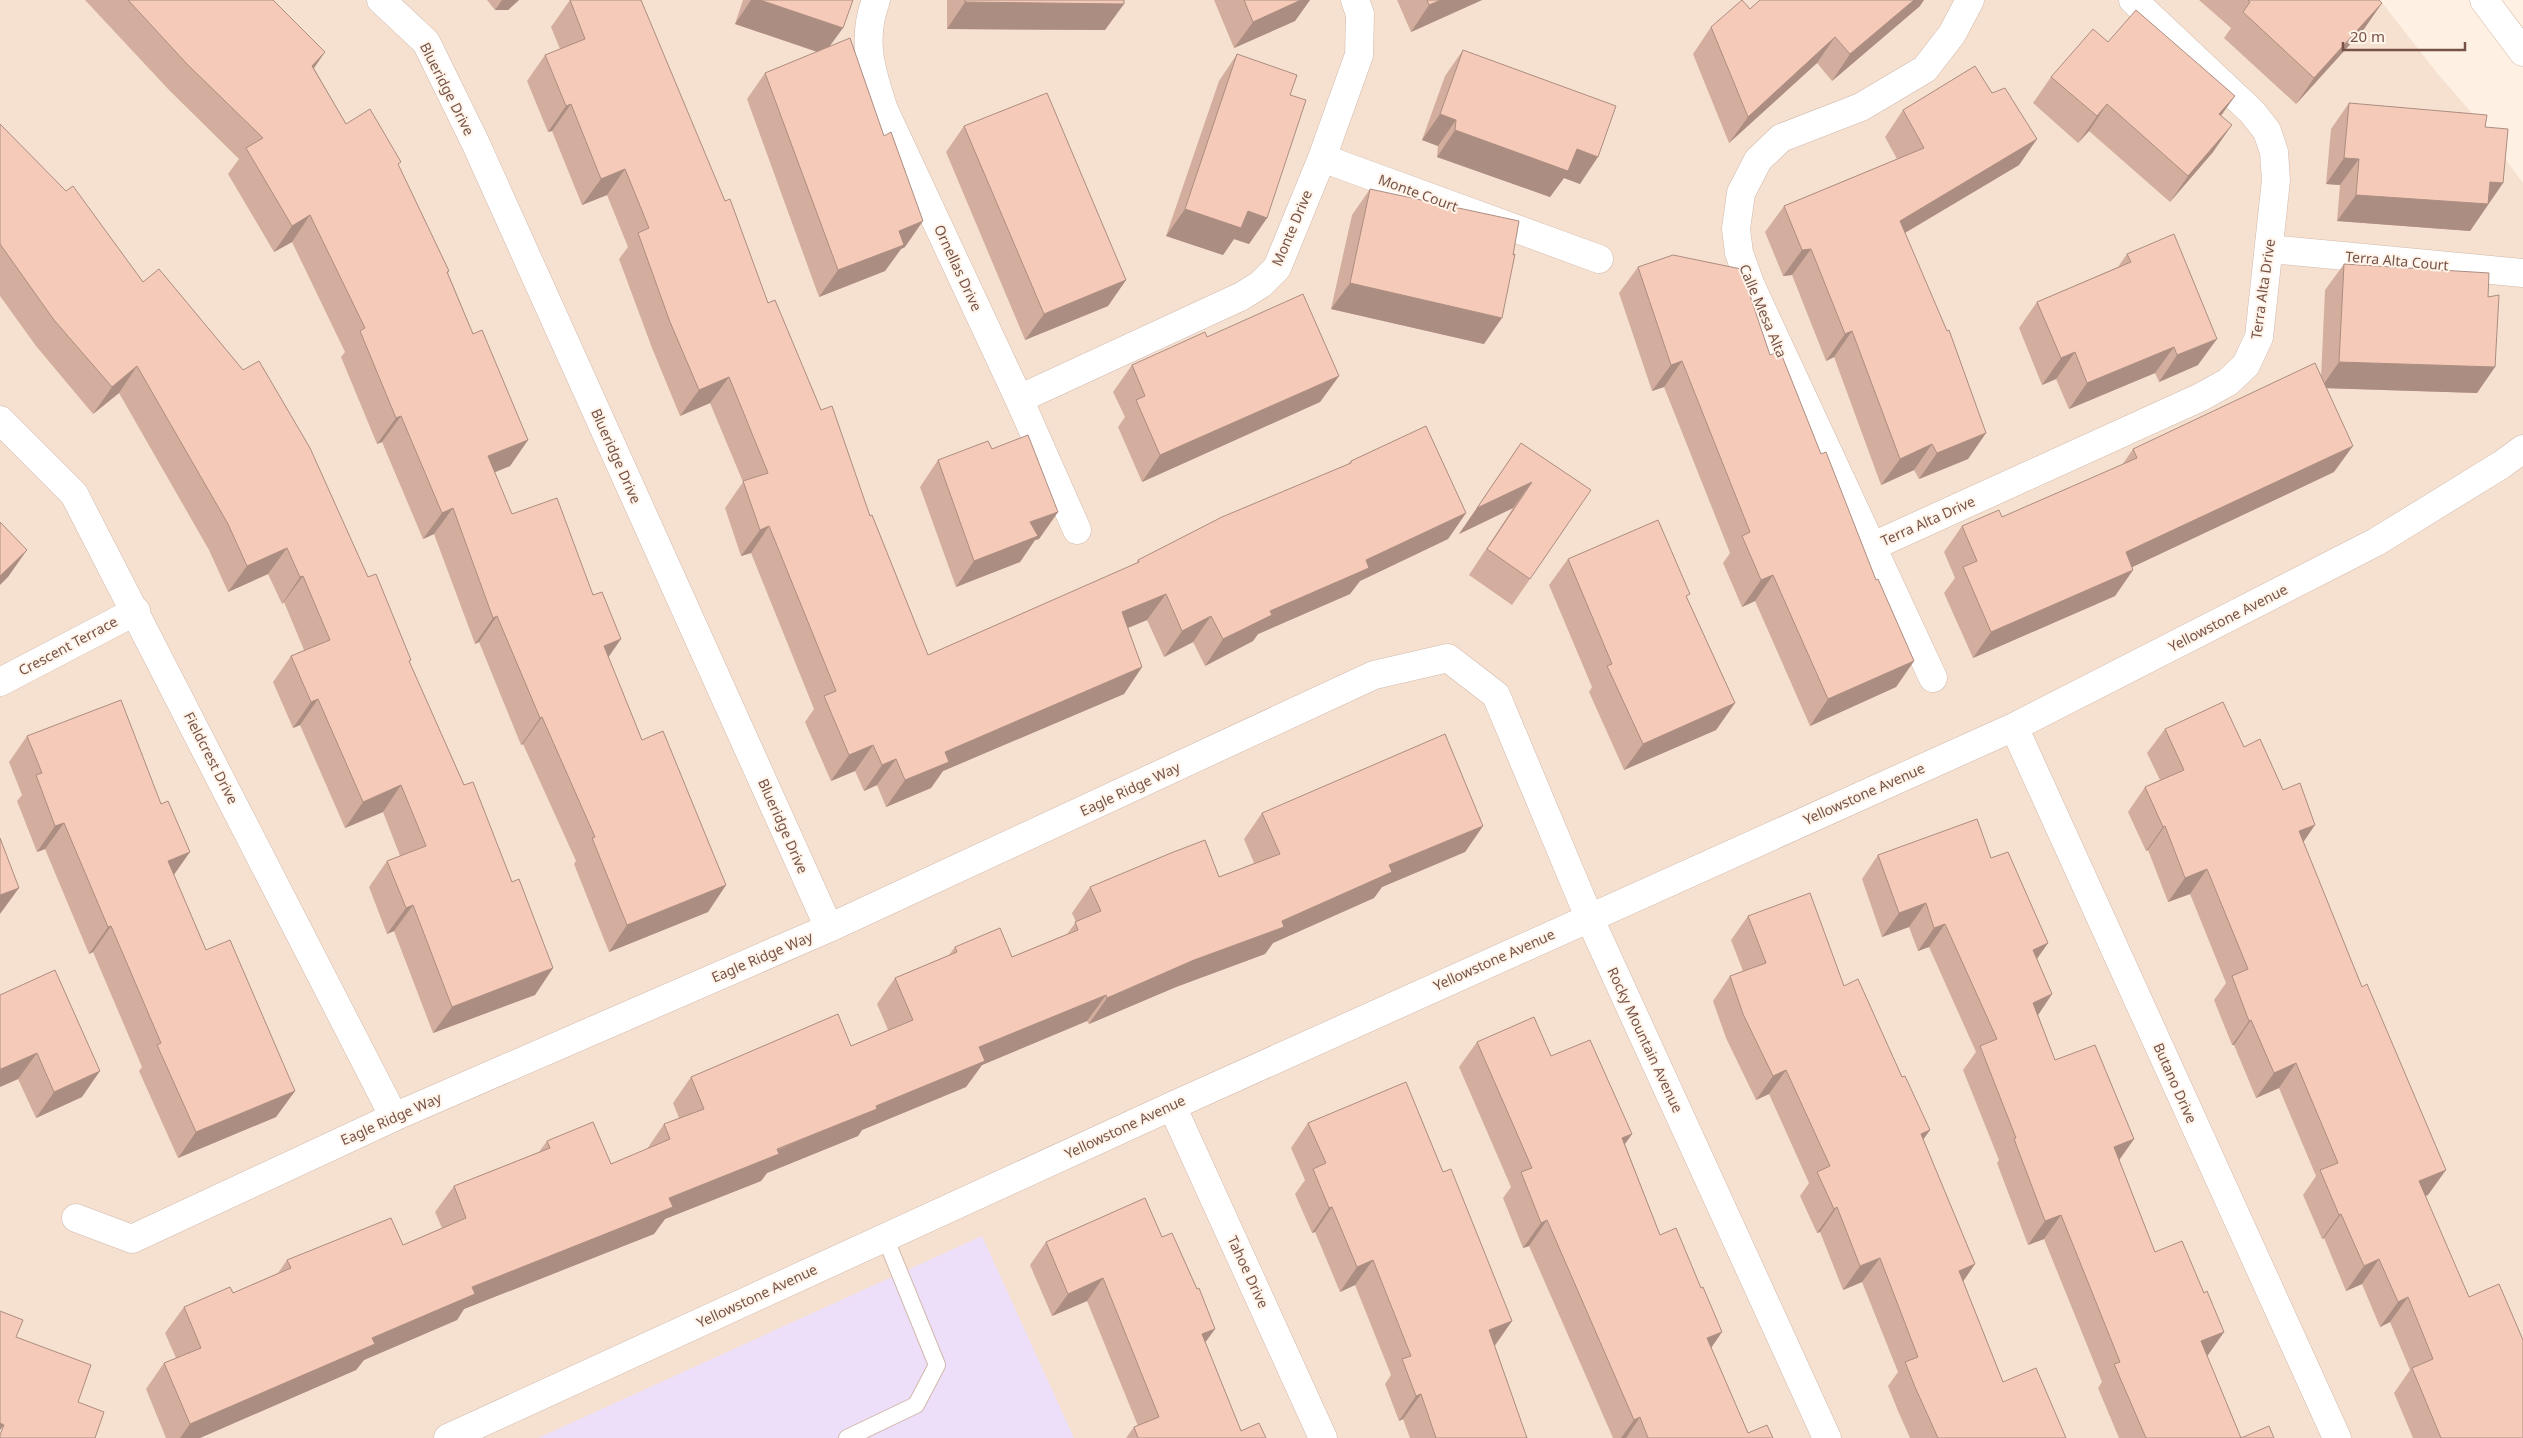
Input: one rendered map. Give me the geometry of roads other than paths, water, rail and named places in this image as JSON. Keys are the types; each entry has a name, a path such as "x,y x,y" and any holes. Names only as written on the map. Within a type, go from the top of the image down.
{"street":[{"name":"Blueridge Drive","path":"381,0 426,42 475,142 829,928"},
{"name":"Ornellas Drive","path":"876,0 872,10 867,44 870,67 884,110 1019,399 1077,530"},
{"name":"Monte Drive","path":"1019,399 1242,296 1261,284 1277,268 1322,158 1359,55 1360,14 1354,0"},
{"name":"Calle Mesa Alta","path":"1933,678 1751,286 1739,252 1736,229 1741,193 1758,160 1782,138 1861,107 1925,69 1952,34 1970,0"},
{"name":"Terra Alta Drive","path":"1871,547 2193,401 2228,382 2246,366 2259,337 2276,180 2274,152 2266,131 2252,112 2133,0"},
{"path":"2484,0 2523,52"},
{"name":"Monte Court","path":"1322,158 1599,259"},
{"name":"Terra Alta Court","path":"2270,249 2523,273"},
{"name":"Fieldcrest Drive","path":"0,420 74,494 136,611 394,1117"},
{"name":"Yellowstone Avenue","path":"448,1438 1172,1106 2014,727 2376,542 2501,465 2523,449"},
{"name":"Crescent Terrace","path":"0,682 136,611"},
{"name":"Eagle Ridge Way","path":"76,1218 132,1239 394,1117 829,928 1374,676 1448,658"},
{"name":"Rocky Mountain Avenue","path":"1448,658 1496,695 1589,917 1827,1438"},
{"name":"Butano Drive","path":"2014,727 2337,1438"},
{"name":"Tahoe Drive","path":"1172,1106 1324,1438"}],"lane":[{"path":"847,1438 916,1405 937,1365 885,1237"}]}
